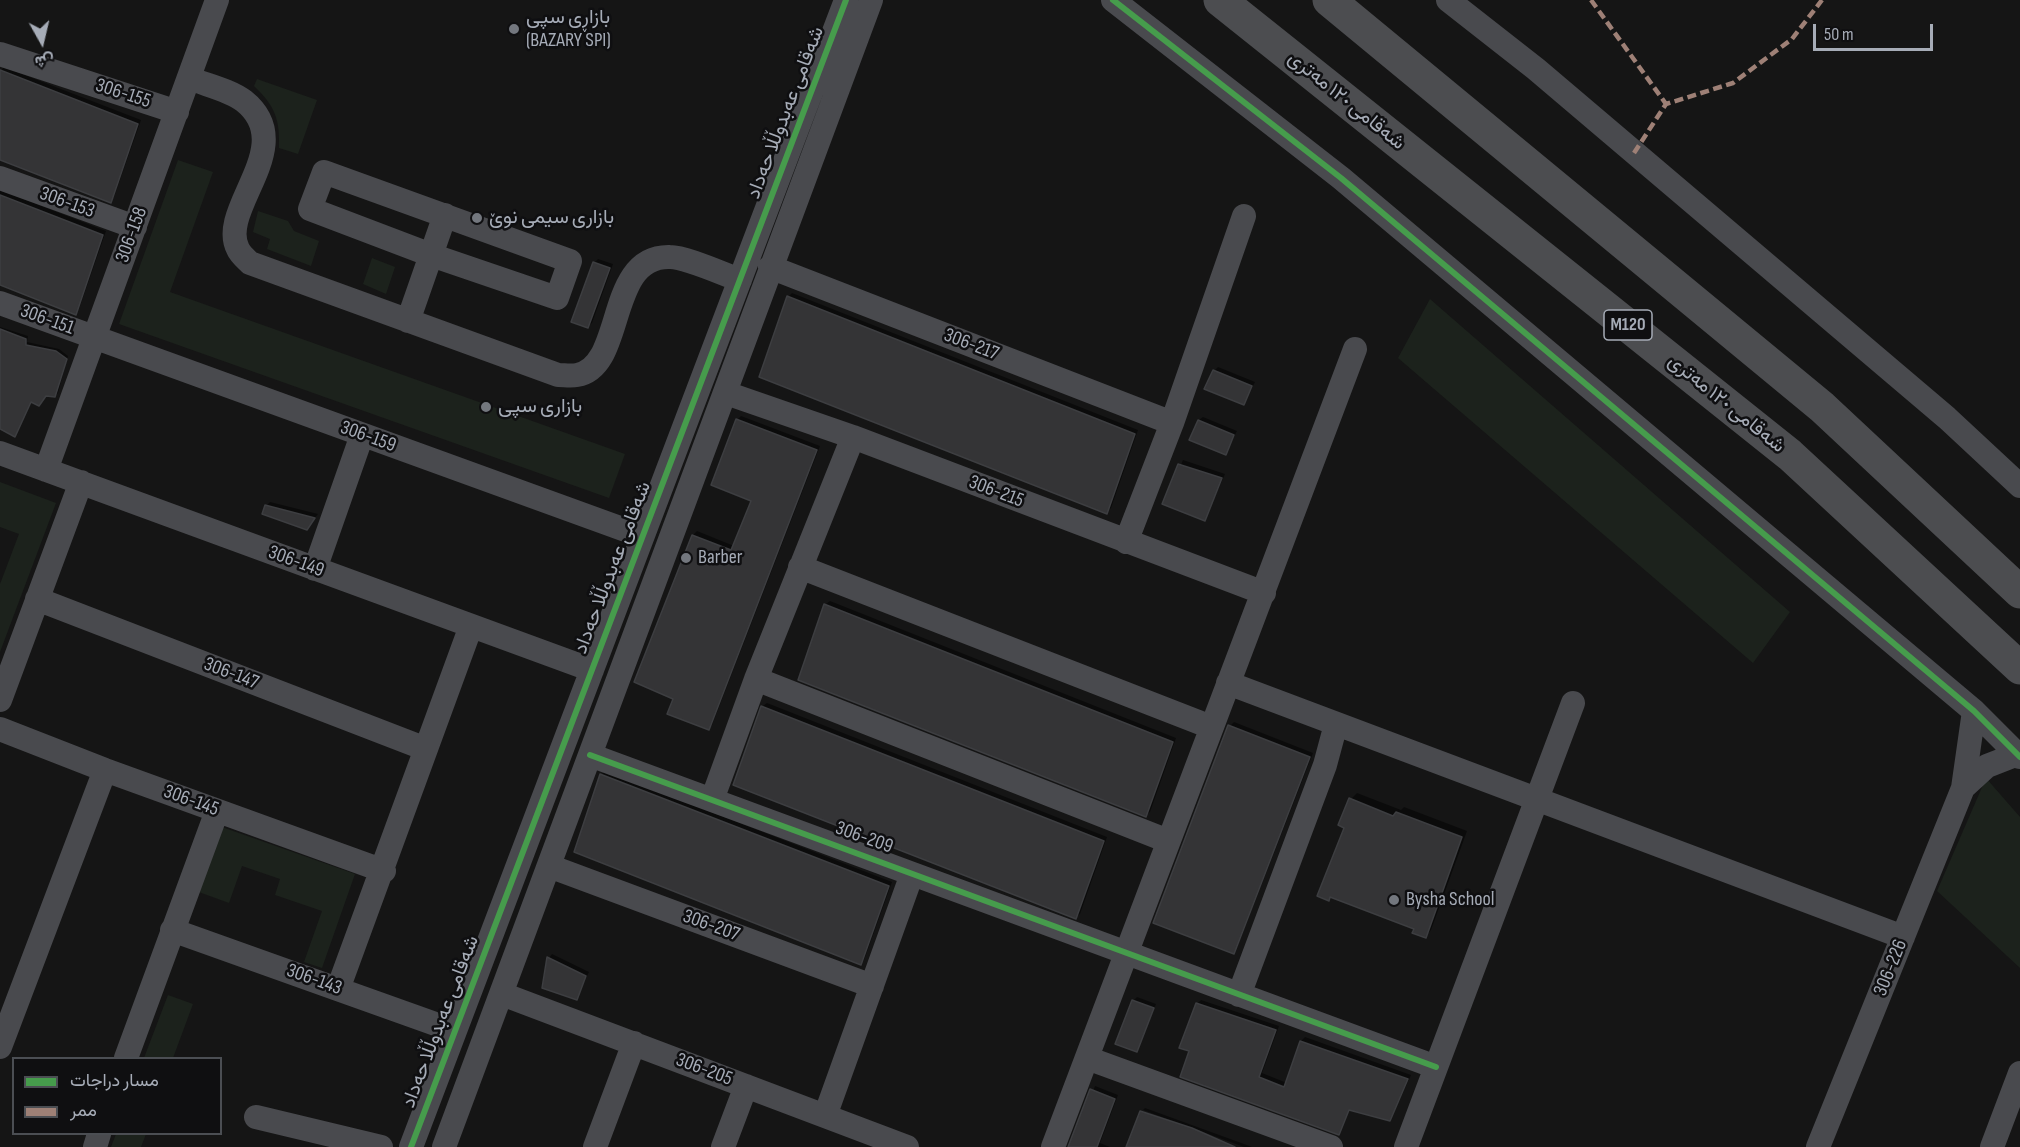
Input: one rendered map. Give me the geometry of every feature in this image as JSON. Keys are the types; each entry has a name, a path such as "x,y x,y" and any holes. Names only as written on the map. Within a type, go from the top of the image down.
{"highway":[{"name":"شەقامی ١٢٠ مەتری","path":"1220,0 1790,455 2020,668"},
{"path":"1329,0 1822,407 2020,592"}],"street":[{"name":"306-158","path":"46,470 217,0"},
{"name":"شەقامی عەبدوڵڵا حەداد","path":"411,1147 846,0"},
{"name":"شەقامی عەبدوڵڵا حەداد","path":"444,1147 726,393 770,267 872,0"},
{"path":"1113,0 1341,178 1974,711 2019,756"},
{"path":"1448,0 1536,69 1947,418 2020,486"},
{"name":"306-155","path":"0,54 177,112"},
{"path":"189,78 242,99 257,113 265,134 262,152 236,226 238,250 250,263 408,321 558,375 578,375 600,360 627,287 638,269 647,263 656,258 671,256 740,280"},
{"path":"324,172 445,215 570,261 557,298 431,255 310,209 324,172"},
{"name":"306-153","path":"0,178 135,227"},
{"path":"408,321 445,215"},
{"path":"1126,542 1172,423 1244,216"},
{"name":"306-217","path":"770,267 1172,423"},
{"name":"306-151","path":"0,303 94,337"},
{"name":"306-159","path":"94,337 642,536"},
{"path":"1053,1147 1355,349"},
{"name":"306-215","path":"726,393 853,437 1264,593"},
{"path":"315,569 362,435"},
{"path":"712,800 756,679 853,437"},
{"name":"306-149","path":"0,453 592,670"},
{"path":"667,472 691,482"},
{"path":"0,700 81,483"},
{"path":"800,567 1211,727"},
{"name":"306-147","path":"37,599 426,748"},
{"path":"338,989 384,871 471,626"},
{"path":"756,679 1168,841"},
{"path":"1228,683 1903,937"},
{"path":"1406,1147 1573,703"},
{"name":"306-226","path":"1818,1147 1963,788 1974,711"},
{"path":"1239,995 1325,765 1336,724"},
{"name":"306-145","path":"0,729 105,770 384,871"},
{"name":"306-209","path":"590,755 1436,1067"},
{"name":"306-226","path":"1963,788 1987,766 2019,756"},
{"path":"0,1047 105,770"},
{"path":"127,1057 217,811"},
{"name":"306-207","path":"549,866 872,986"},
{"path":"825,1116 912,874"},
{"name":"306-143","path":"172,930 455,1031"},
{"name":"306-205","path":"502,994 825,1116 859,1139 907,1147"},
{"path":"595,1147 634,1043"},
{"path":"1087,1058 1331,1147"},
{"path":"1992,1147 2020,1073"},
{"path":"723,1147 746,1086"},
{"path":"424,1113 453,1123"},
{"path":"255,1117 381,1147"}],"shaded area":[{"path":"257,79 317,100 298,154 279,148 275,114 267,100 254,86"},
{"path":"178,160 213,172 170,292 625,454 609,498 119,324"},
{"path":"258,211 288,221 294,231 319,241 311,266 267,249 270,239 253,232"},
{"path":"372,258 395,267 386,294 363,284"},
{"path":"1430,299 1790,612 1753,663 1398,358"},
{"path":"0,482 56,503 0,652 0,584 19,534 0,527"},
{"path":"1986,778 2020,817 2020,968 1937,891"},
{"path":"219,826 355,874 322,968 304,962 322,911 275,895 280,879 242,866 229,903 196,891"},
{"path":"168,995 193,1004 173,1057 144,1057"},
{"path":"116,1135 146,1135 141,1147 111,1147"}],"building":[{"path":"0,70 138,124 111,203 0,160"},
{"path":"0,195 103,235 76,315 0,285"},
{"path":"593,262 610,268 588,328 571,322"},
{"path":"787,296 1135,434 1107,514 759,377"},
{"path":"0,329 26,339 26,345 56,351 67,359 55,397 46,396 39,406 31,402 15,437 0,429"},
{"path":"1213,370 1252,386 1244,405 1204,389"},
{"path":"736,419 817,450 709,730 667,714 673,699 634,682 692,535 731,550 751,501 711,485"},
{"path":"1198,420 1234,435 1226,455 1189,440"},
{"path":"1178,464 1222,478 1205,521 1162,504"},
{"path":"265,505 315,518 307,530 262,514"},
{"path":"824,604 1173,742 1146,817 798,680"},
{"path":"761,706 1104,841 1076,919 733,785"},
{"path":"1228,725 1310,757 1234,954 1153,923"},
{"path":"600,774 889,886 861,965 574,852"},
{"path":"1349,798 1393,816 1396,812 1462,837 1426,938 1412,933 1414,929 1330,897 1329,901 1317,896 1344,828 1338,825"},
{"path":"547,957 586,976 577,1000 542,988"},
{"path":"1132,1000 1154,1008 1137,1052 1115,1044"},
{"path":"1196,1003 1276,1030 1259,1077 1284,1087 1300,1041 1408,1079 1390,1121 1349,1110 1339,1135 1180,1077 1189,1051 1179,1048"},
{"path":"1090,1089 1115,1099 1097,1147 1068,1147"},
{"path":"1140,1111 1192,1128 1235,1147 1126,1147"}],"marked path":[{"path":"1591,0 1666,104"},
{"path":"1634,153 1666,104 1733,83 1792,39 1822,0"}],"cycle path":[{"path":"411,1147 846,0"},
{"path":"1113,0 1341,178 1974,711 2020,757"},
{"path":"590,755 1436,1067"}],"place":[{"name":"بازاڕی سپی (BAZARY SPI)","path":"514,29"},
{"name":"بازاری سیمی نوێ","path":"477,218"},
{"name":"بازاری سپی","path":"486,407"},
{"name":"Barber","path":"686,558"},
{"name":"Bysha School","path":"1394,900"}]}
